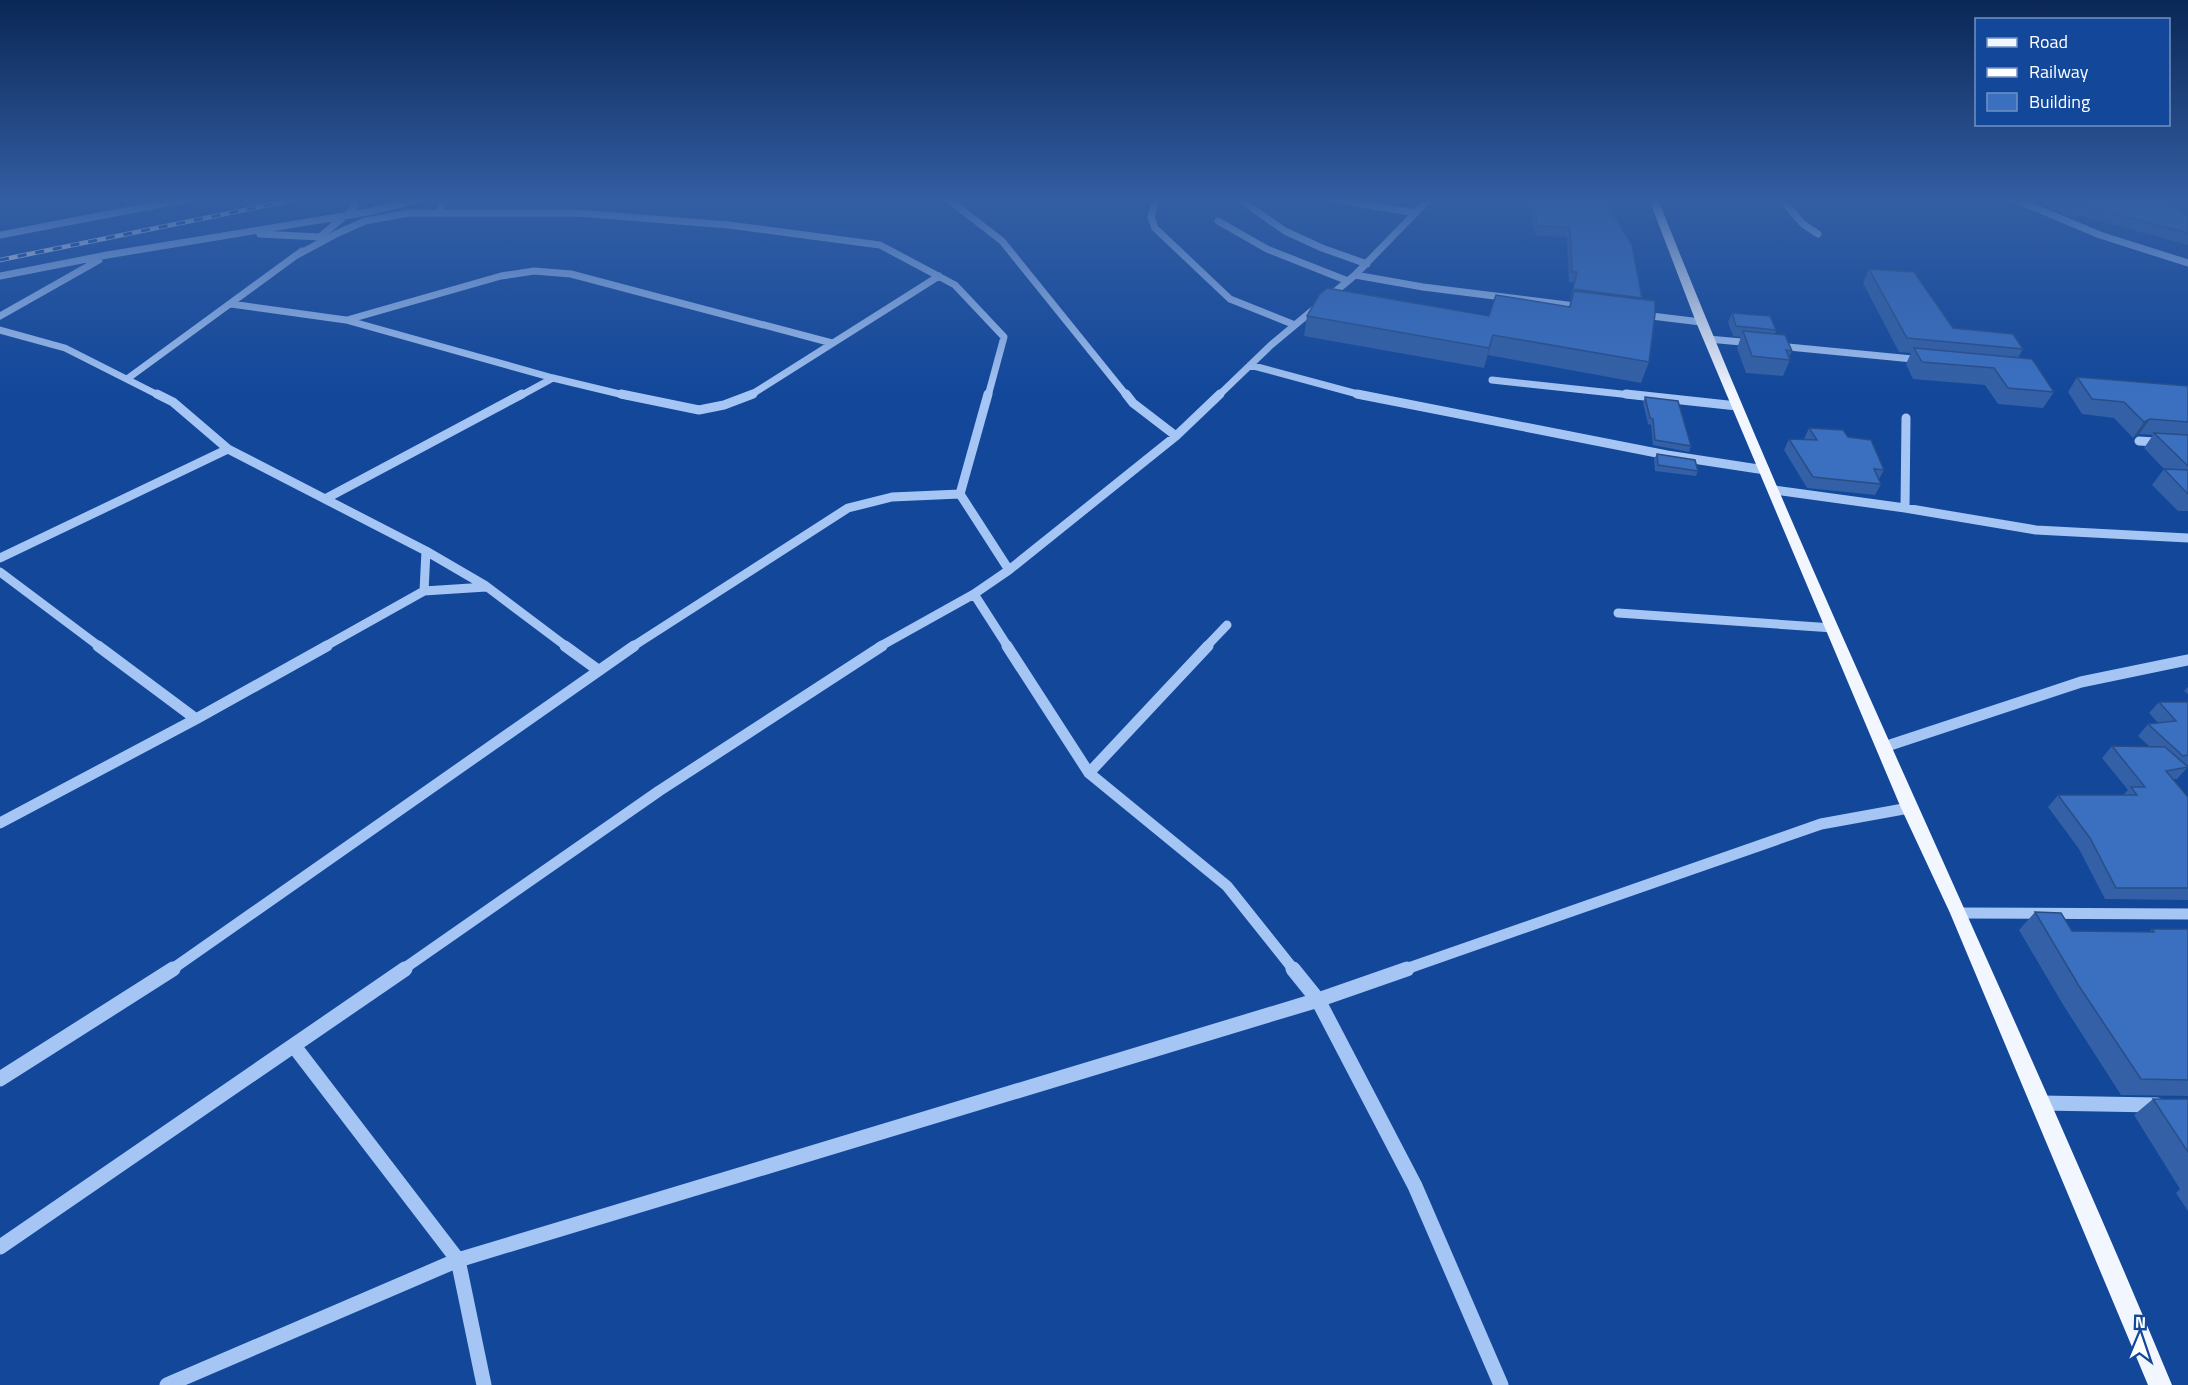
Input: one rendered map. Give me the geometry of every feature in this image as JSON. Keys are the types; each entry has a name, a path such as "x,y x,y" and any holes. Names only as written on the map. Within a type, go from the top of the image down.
{"main road":[{"path":"1678,264 1908,808 1959,913 2160,1385"}],"street":[{"path":"0,276 63,264"},
{"path":"0,316 92,264"},
{"path":"127,378 285,264"},
{"path":"915,264 955,285 1004,337 960,494 1009,570"},
{"path":"1020,264 1133,403 1176,436"},
{"path":"1193,264 1230,299 1295,325"},
{"path":"1310,264 1352,278 1597,309"},
{"path":"0,1247 294,1046 659,791 884,644 974,594 1009,570 1176,436 1250,365 1367,264"},
{"path":"346,320 501,276 534,271 571,274 832,343"},
{"path":"231,304 346,320 554,378 671,406 699,410 724,405 753,394 939,276"},
{"path":"1631,313 1701,322"},
{"path":"0,330 65,348 173,402 228,449 426,551 486,586 598,670"},
{"path":"1708,339 1934,362"},
{"path":"1250,365 1346,392 1667,455 1765,470"},
{"path":"324,499 554,378"},
{"path":"1492,380 1737,406"},
{"path":"1905,508 1906,418"},
{"path":"2139,441 2188,444"},
{"path":"0,558 228,449"},
{"path":"1774,490 1905,508 2036,530 2188,538"},
{"path":"0,1079 64,1041 278,899 598,670 848,508 892,497 960,494"},
{"path":"424,591 426,551"},
{"path":"0,572 196,719"},
{"path":"0,824 196,719 424,591 486,586"},
{"path":"974,594 1089,773 1227,886 1317,1000 1415,1186 1501,1385"},
{"path":"1618,613 1833,628"},
{"path":"1089,773 1227,625"},
{"path":"1884,747 2081,682 2188,660"},
{"path":"167,1385 458,1260 1317,1000 1821,824 1908,808"},
{"path":"1959,913 2188,914"},
{"path":"294,1046 458,1260 484,1385"},
{"path":"2041,1104 2177,1106"}],"building":[{"path":"1572,264 1636,264 1642,298 1573,289 1577,272 1572,272"},
{"path":"1869,269 1914,272 1953,328 2013,334 2023,349 1907,338"},
{"path":"1327,288 1489,316 1496,295 1570,307 1574,291 1655,301 1649,362 1493,335 1489,348 1307,316 1319,295"},
{"path":"1732,313 1770,316 1776,330 1736,326"},
{"path":"1743,331 1785,335 1792,351 1786,350 1790,360 1752,356"},
{"path":"1914,348 2032,359 2054,392 2008,388 1994,368 1922,362"},
{"path":"2077,377 2188,386 2188,422 2150,419 2144,422 2124,402 2092,399"},
{"path":"1645,397 1678,401 1691,446 1655,440 1653,419 1650,418"},
{"path":"1809,428 1843,430 1848,437 1871,440 1884,470 1874,469 1881,484 1813,477 1789,439 1817,440"},
{"path":"2154,433 2188,435 2188,466"},
{"path":"1657,454 1695,460 1698,471 1658,465"},
{"path":"2164,469 2188,470 2188,494"},
{"path":"2159,702 2188,702 2188,755 2183,756 2148,724 2176,721"},
{"path":"2112,746 2165,747 2188,767 2166,771 2188,797 2188,888 2116,888 2090,838 2058,795 2137,795 2131,787 2145,787"},
{"path":"2035,912 2061,913 2072,931 2154,932 2152,929 2188,929 2188,1080 2141,1079 2079,986"},
{"path":"2153,1099 2188,1099 2188,1152"}]}
